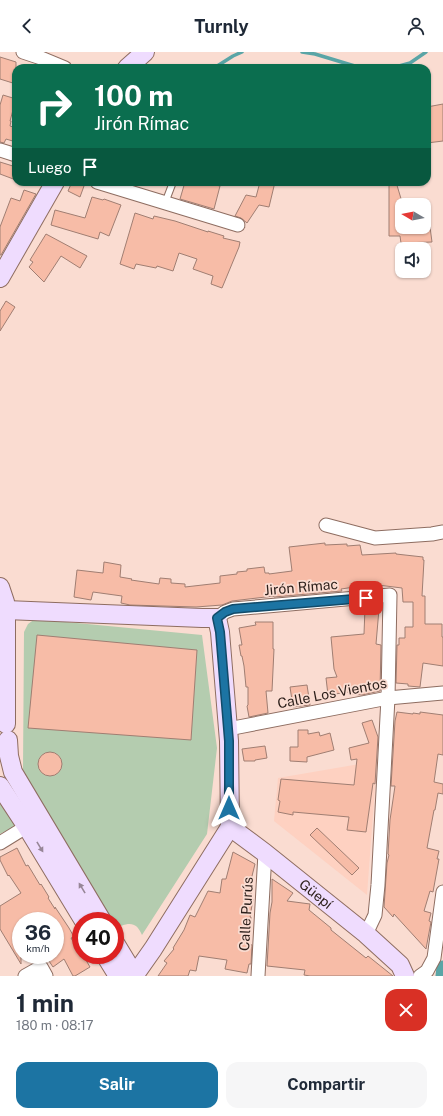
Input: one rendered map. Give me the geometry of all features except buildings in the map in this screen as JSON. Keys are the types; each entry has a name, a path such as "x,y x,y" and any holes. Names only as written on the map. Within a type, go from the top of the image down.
{"street":[{"path":"23,52 55,64"},
{"path":"132,64 145,52"},
{"path":"0,150 12,154"},
{"path":"1,272 54,186"},
{"path":"109,186 238,225"},
{"path":"326,525 375,538 443,532"},
{"path":"0,587 6,610 3,652 3,733 13,772 34,823 79,912"},
{"name":"Jirón Rímac","path":"219,625 225,612 233,609 390,595 388,698"},
{"path":"6,610 202,618 219,625 229,741 230,827 153,949 130,976"},
{"name":"Calle Los Vientos","path":"228,729 388,698 443,693"},
{"path":"366,934 375,915 388,698"},
{"path":"0,786 34,823 96,912"},
{"path":"0,843 34,823"},
{"name":"Güepí","path":"230,827 265,853 366,934 402,970"},
{"name":"Calle Purús","path":"258,976 265,853"},
{"path":"420,976 427,971 434,958 443,892"},
{"path":"124,952 134,959 153,949"},
{"path":"124,961 130,976"},
{"path":"116,964 130,976"},
{"path":"25,976 41,967 46,976"}],"lane":[{"path":"165,204 172,186"}],"shaded area":[{"path":"377,761 367,895 274,821 278,778"}],"green space":[{"path":"35,619 202,635 217,748 207,834 142,935 136,926 131,924 124,925 124,912 105,912 26,785 23,769 24,632 28,624"},
{"path":"0,804 16,826 0,834"}],"waterway":[{"path":"220,64 242,52"},
{"path":"302,52 315,54 348,64"},
{"path":"406,64 426,52"},
{"path":"442,976 443,967"}],"route":[{"path":"229,808 229,741 220,632 217,618 221,614 233,609 366,598"}]}
